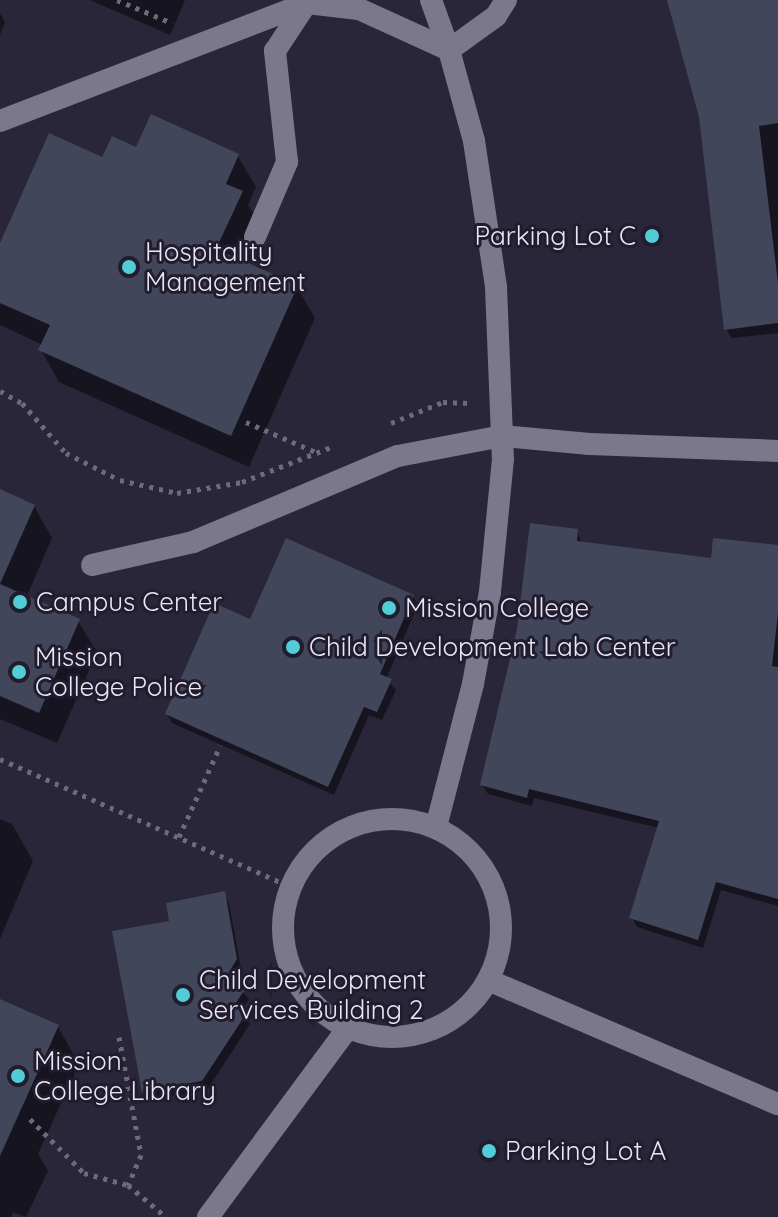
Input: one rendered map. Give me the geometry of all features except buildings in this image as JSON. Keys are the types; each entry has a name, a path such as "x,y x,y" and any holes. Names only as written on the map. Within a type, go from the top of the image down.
{"lane":[{"path":"431,0 449,50 474,141 496,287 503,459 490,592 473,684 436,827"},
{"path":"449,50 496,16 506,0"},
{"path":"255,237 287,162 275,51 308,1"},
{"path":"0,121 308,1 359,9 449,50"},
{"path":"92,565 193,542 398,456 502,436 590,444 778,451"},
{"path":"402,818 436,827 466,847 488,876 500,910 500,946 488,980 468,1006 442,1025 412,1036 379,1037 348,1028 319,1010 298,984 290,963 283,919 290,886 308,856 346,829 368,820 402,818"},
{"path":"488,980 778,1104"},
{"path":"208,1217 348,1028"}],"path":[{"path":"117,0 209,39"},
{"path":"0,391 22,403 66,453 120,480 177,493 242,482 345,441"},
{"path":"387,424 443,402 501,404"},
{"path":"246,422 317,452"},
{"path":"179,837 220,746"},
{"path":"0,759 290,886"},
{"path":"119,1037 141,1155 128,1185"},
{"path":"30,1119 84,1173 128,1185 166,1217"}],"place":[{"name":"Parking Lot C","path":"652,236"},
{"name":"Hospitality Management","path":"129,267"},
{"name":"Campus Center","path":"20,602"},
{"name":"Mission College","path":"389,608"},
{"name":"Child Development Lab Center","path":"293,647"},
{"name":"Mission College Police","path":"19,672"},
{"name":"Child Development Services Building 2","path":"183,995"},
{"name":"Mission College Library","path":"18,1076"},
{"name":"Parking Lot A","path":"489,1151"}]}
